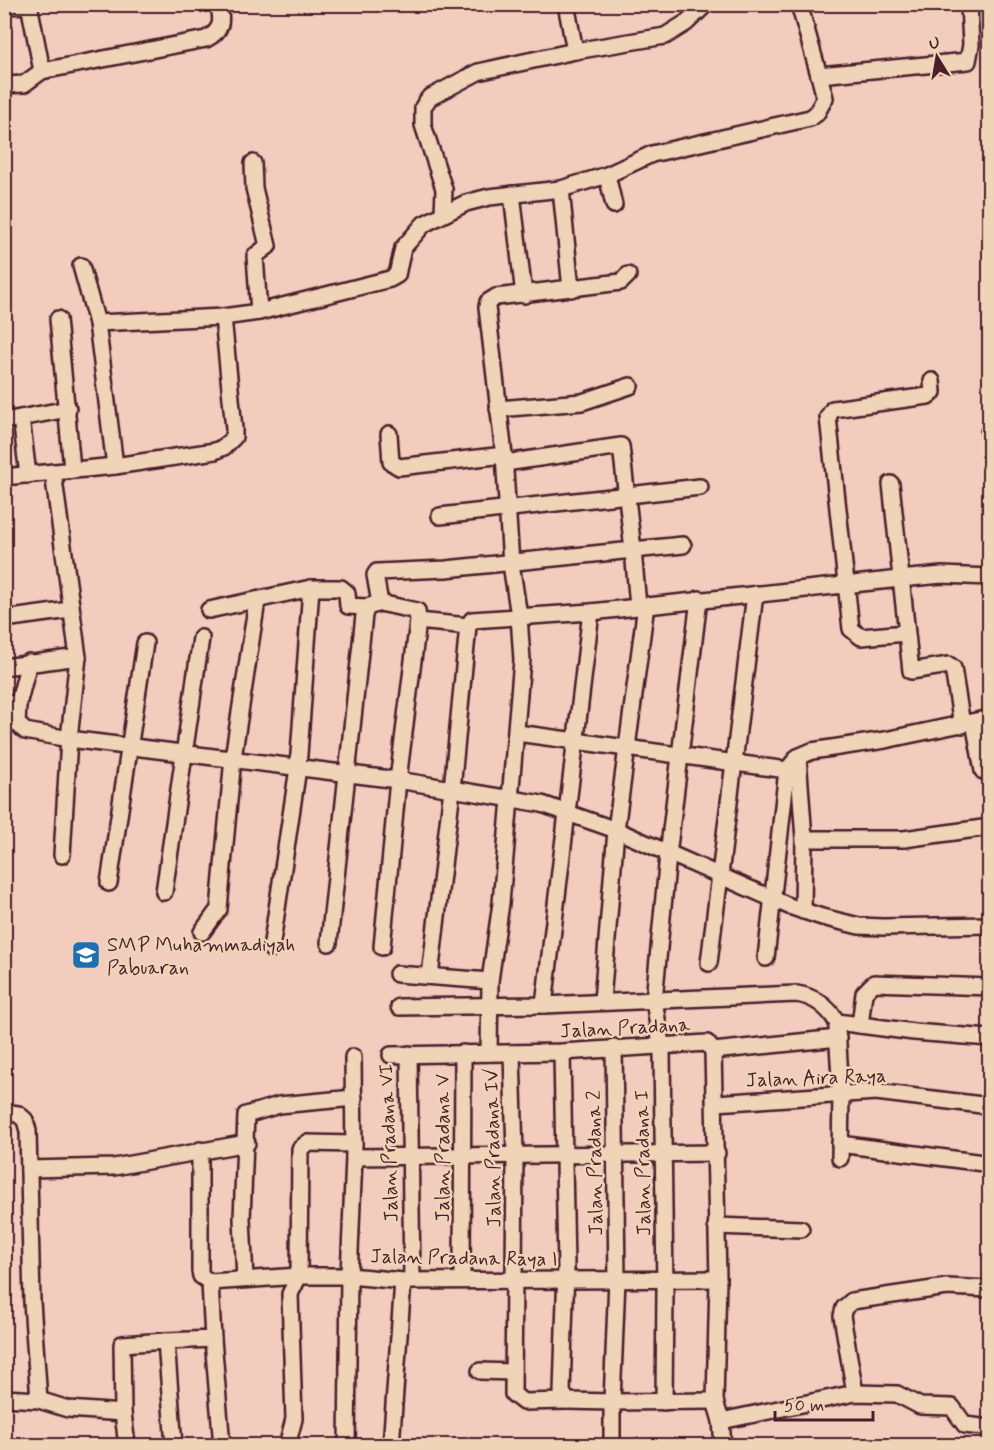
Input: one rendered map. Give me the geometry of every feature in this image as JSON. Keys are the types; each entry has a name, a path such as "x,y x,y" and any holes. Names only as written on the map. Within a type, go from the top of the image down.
{"street":[{"path":"4,85 24,84 42,71 206,39 215,35 222,23 218,4"},
{"path":"566,4 575,51"},
{"path":"443,213 444,189 423,124 423,107 429,98 478,72 575,51 665,36 686,23 706,4"},
{"path":"97,323 223,318 259,312 397,275 403,248 424,224 443,213 489,197 561,189 607,175 652,154 810,118 816,114 825,98 799,4"},
{"path":"819,75 968,61 971,45 969,4"},
{"path":"4,6 29,5 42,71"},
{"path":"253,163 254,188 268,246 255,256 259,312"},
{"path":"607,175 614,205"},
{"path":"561,189 571,289"},
{"path":"512,194 524,295"},
{"path":"81,266 97,323 115,466"},
{"path":"489,1053 490,981 501,903 522,660 519,616 511,564 505,459 487,307 488,302 496,297 621,282 628,275"},
{"path":"4,477 115,466 215,451 231,442 234,429 223,318"},
{"path":"58,319 72,469"},
{"path":"906,633 866,638 856,636 851,629 829,412 833,409 928,396 933,392 932,381"},
{"path":"498,409 582,402 630,386"},
{"path":"4,421 68,410"},
{"path":"21,418 28,475"},
{"path":"389,434 391,462 399,467 505,459 621,446 642,605 629,747 616,830 602,1001"},
{"path":"53,472 78,657 69,739 62,855"},
{"path":"891,484 911,671 950,666 953,668 983,771"},
{"path":"440,516 700,487"},
{"path":"329,943 349,774 374,605 375,578 378,572 511,564 683,545"},
{"path":"430,976 468,626 472,620 591,612 942,575 990,577"},
{"path":"271,949 298,768 311,588"},
{"path":"209,610 311,588 341,588 347,593 348,606 374,605 417,611 418,621 398,780 382,947"},
{"path":"709,963 718,876 735,761 755,594"},
{"name":"Jalan Pradana I","path":"664,1402 664,1154 661,1046 654,1000 668,855 699,599"},
{"path":"202,932 211,923 219,909 233,758 257,601"},
{"path":"4,619 70,610"},
{"path":"544,1005 591,612"},
{"path":"418,621 468,626"},
{"path":"164,892 201,638"},
{"path":"109,883 145,644"},
{"path":"4,667 78,657"},
{"path":"28,662 11,703 20,728 69,739 184,751 398,780 510,798 566,811 616,830 668,855 772,899 803,911 859,926 919,928 990,925"},
{"path":"766,958 787,770 798,757 812,751 968,724 990,718"},
{"path":"517,733 735,761 787,770"},
{"path":"798,757 804,839 803,911"},
{"path":"804,839 904,839 990,827"},
{"path":"397,974 490,981"},
{"path":"860,1025 864,993 874,983 990,987"},
{"path":"399,1007 544,1005 797,994 814,999 832,1014 837,1022 841,1094 840,1151 983,1162 990,1160"},
{"path":"837,1022 990,1038"},
{"name":"Jalan Pradana","path":"409,1054 562,1052 707,1043 713,1051 838,1038"},
{"name":"Jalan Pradana 2","path":"612,1446 617,1279 614,1047"},
{"path":"713,1051 716,1102 718,1279 715,1401 721,1421 722,1446"},
{"path":"562,1052 566,1279 562,1392 567,1401 715,1401"},
{"name":"Jalan Pradana V","path":"462,1278 465,1155 463,1053"},
{"name":"Jalan Pradana IV","path":"512,1053 515,1154 513,1394 523,1402 567,1401"},
{"name":"Jalan Pradana VI","path":"391,1055 409,1054 412,1154 407,1281 391,1446"},
{"path":"347,1446 349,1276 354,1150 353,1057"},
{"name":"Jalan Aira Raya","path":"716,1102 876,1092 990,1106"},
{"path":"245,1279 242,1219 247,1143 244,1121 248,1114 279,1105 354,1098"},
{"path":"4,1112 18,1114 26,1120 32,1302 39,1400"},
{"path":"29,1168 114,1167 247,1143"},
{"path":"287,1446 294,1419 290,1294 299,1276 300,1149 307,1143 354,1150 412,1154 717,1153"},
{"path":"200,1150 200,1271 201,1276 210,1282 222,1446"},
{"path":"716,1226 801,1228"},
{"name":"Jalan Pradana Raya I","path":"210,1282 299,1276 349,1276 407,1281 462,1278 718,1279"},
{"path":"855,1393 842,1316 844,1308 852,1301 947,1287 990,1289"},
{"path":"127,1446 123,1413 122,1344 213,1339"},
{"path":"166,1341 174,1446"},
{"path":"480,1371 513,1372"},
{"path":"721,1421 855,1393 897,1394 920,1406 948,1405 965,1425 990,1428"},
{"path":"4,1398 39,1400 68,1409 123,1413"}],"place":[{"name":"SMP Muhammadiyah Pabuaran","path":"86,955"}]}
